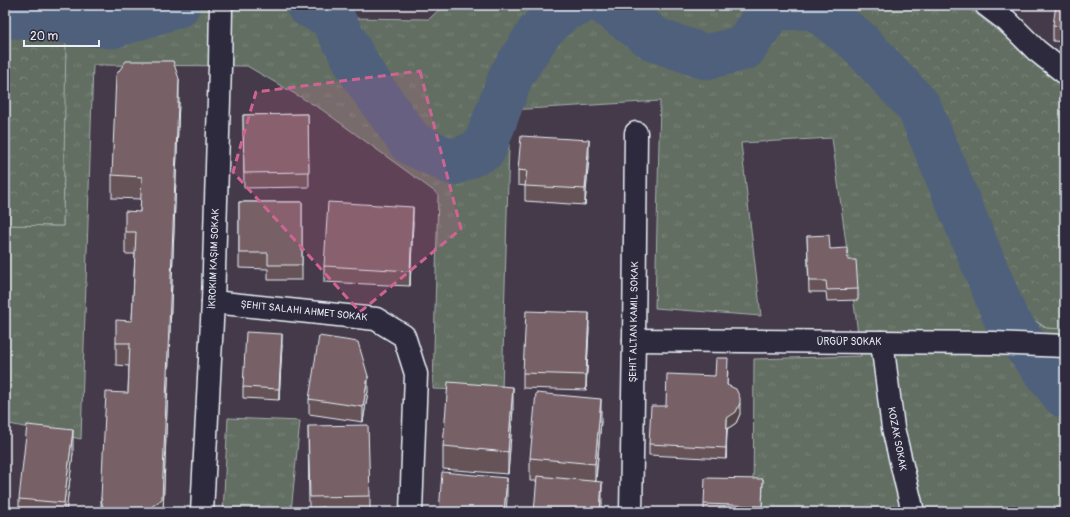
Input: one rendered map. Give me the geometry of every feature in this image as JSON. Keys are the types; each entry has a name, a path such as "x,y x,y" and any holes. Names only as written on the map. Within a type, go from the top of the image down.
{"street":[{"name":"İKROKIM KAŞIM SOKAK","path":"202,512 213,302 221,5"},
{"path":"986,5 1011,13 1036,50 1065,73"},
{"name":"ŞEHIT ALTAN KAMIL SOKAK","path":"631,512 636,133"},
{"name":"ŞEHIT SALAHI AHMET SOKAK","path":"213,302 376,319 404,336 416,374 411,512"},
{"name":"ÜRGÜP SOKAK","path":"634,340 994,343 1057,346"},
{"name":"KOZAK SOKAK","path":"882,342 893,428 914,512"}],"highlighted area":[{"path":"420,71 461,229 360,312 233,172 256,92"}],"green space":[{"path":"5,5 62,5 120,14 146,5 333,5 346,18 429,19 444,5 831,5 869,30 925,94 1019,311 1047,328 1065,329 1065,512 753,512 754,359 861,356 832,138 741,143 761,316 655,308 660,101 510,110 502,391 433,389 438,194 321,109 247,66 93,65 81,439 5,423 5,225 63,226 65,40 5,34"},
{"path":"831,5 965,5 1065,83 1065,329 1047,328 1019,311 925,94 869,30"},
{"path":"5,34 66,40 63,226 5,225"},
{"path":"228,418 300,421 291,512 223,512"}],"building":[{"path":"1056,5 1065,5 1065,27 1053,25"},
{"path":"126,61 173,61 179,79 162,499 146,511 116,512 103,508 101,498 106,392 128,393 130,343 116,343 116,320 132,321 136,232 125,232 125,211 140,212 142,177 112,175 116,75"},
{"path":"308,114 309,172 244,173 243,115"},
{"path":"521,136 589,140 585,189 525,186 527,171 518,170"},
{"path":"239,202 302,202 302,265 268,265 268,253 239,253"},
{"path":"328,202 413,207 410,271 324,266"},
{"path":"829,235 830,249 847,248 848,260 856,260 858,289 827,290 826,281 809,281 807,236"},
{"path":"526,311 589,313 586,375 523,373"},
{"path":"246,332 282,334 279,389 243,387"},
{"path":"319,336 358,342 368,376 363,407 309,399"},
{"path":"716,358 728,358 727,385 736,389 740,398 740,403 736,412 727,418 726,448 649,444 651,406 666,406 667,374 715,376"},
{"path":"448,382 513,387 508,452 443,446"},
{"path":"536,393 601,399 595,464 530,458"},
{"path":"27,425 73,430 64,503 19,499"},
{"path":"368,425 370,496 310,497 308,426"},
{"path":"442,472 507,478 504,512 439,512"},
{"path":"537,476 602,482 600,512 534,512"},
{"path":"705,478 763,479 762,506 704,504"},
{"path":"324,507 324,512 298,512 298,509"}],"waterway":[{"path":"5,15 112,26 178,5"},
{"path":"308,5 331,16 363,75 411,143 453,163 484,149 511,76 540,31 566,6 576,5"},
{"path":"608,5 656,40 706,57 744,48 772,8 814,7 858,41 919,107 1007,321 1065,396"}]}
